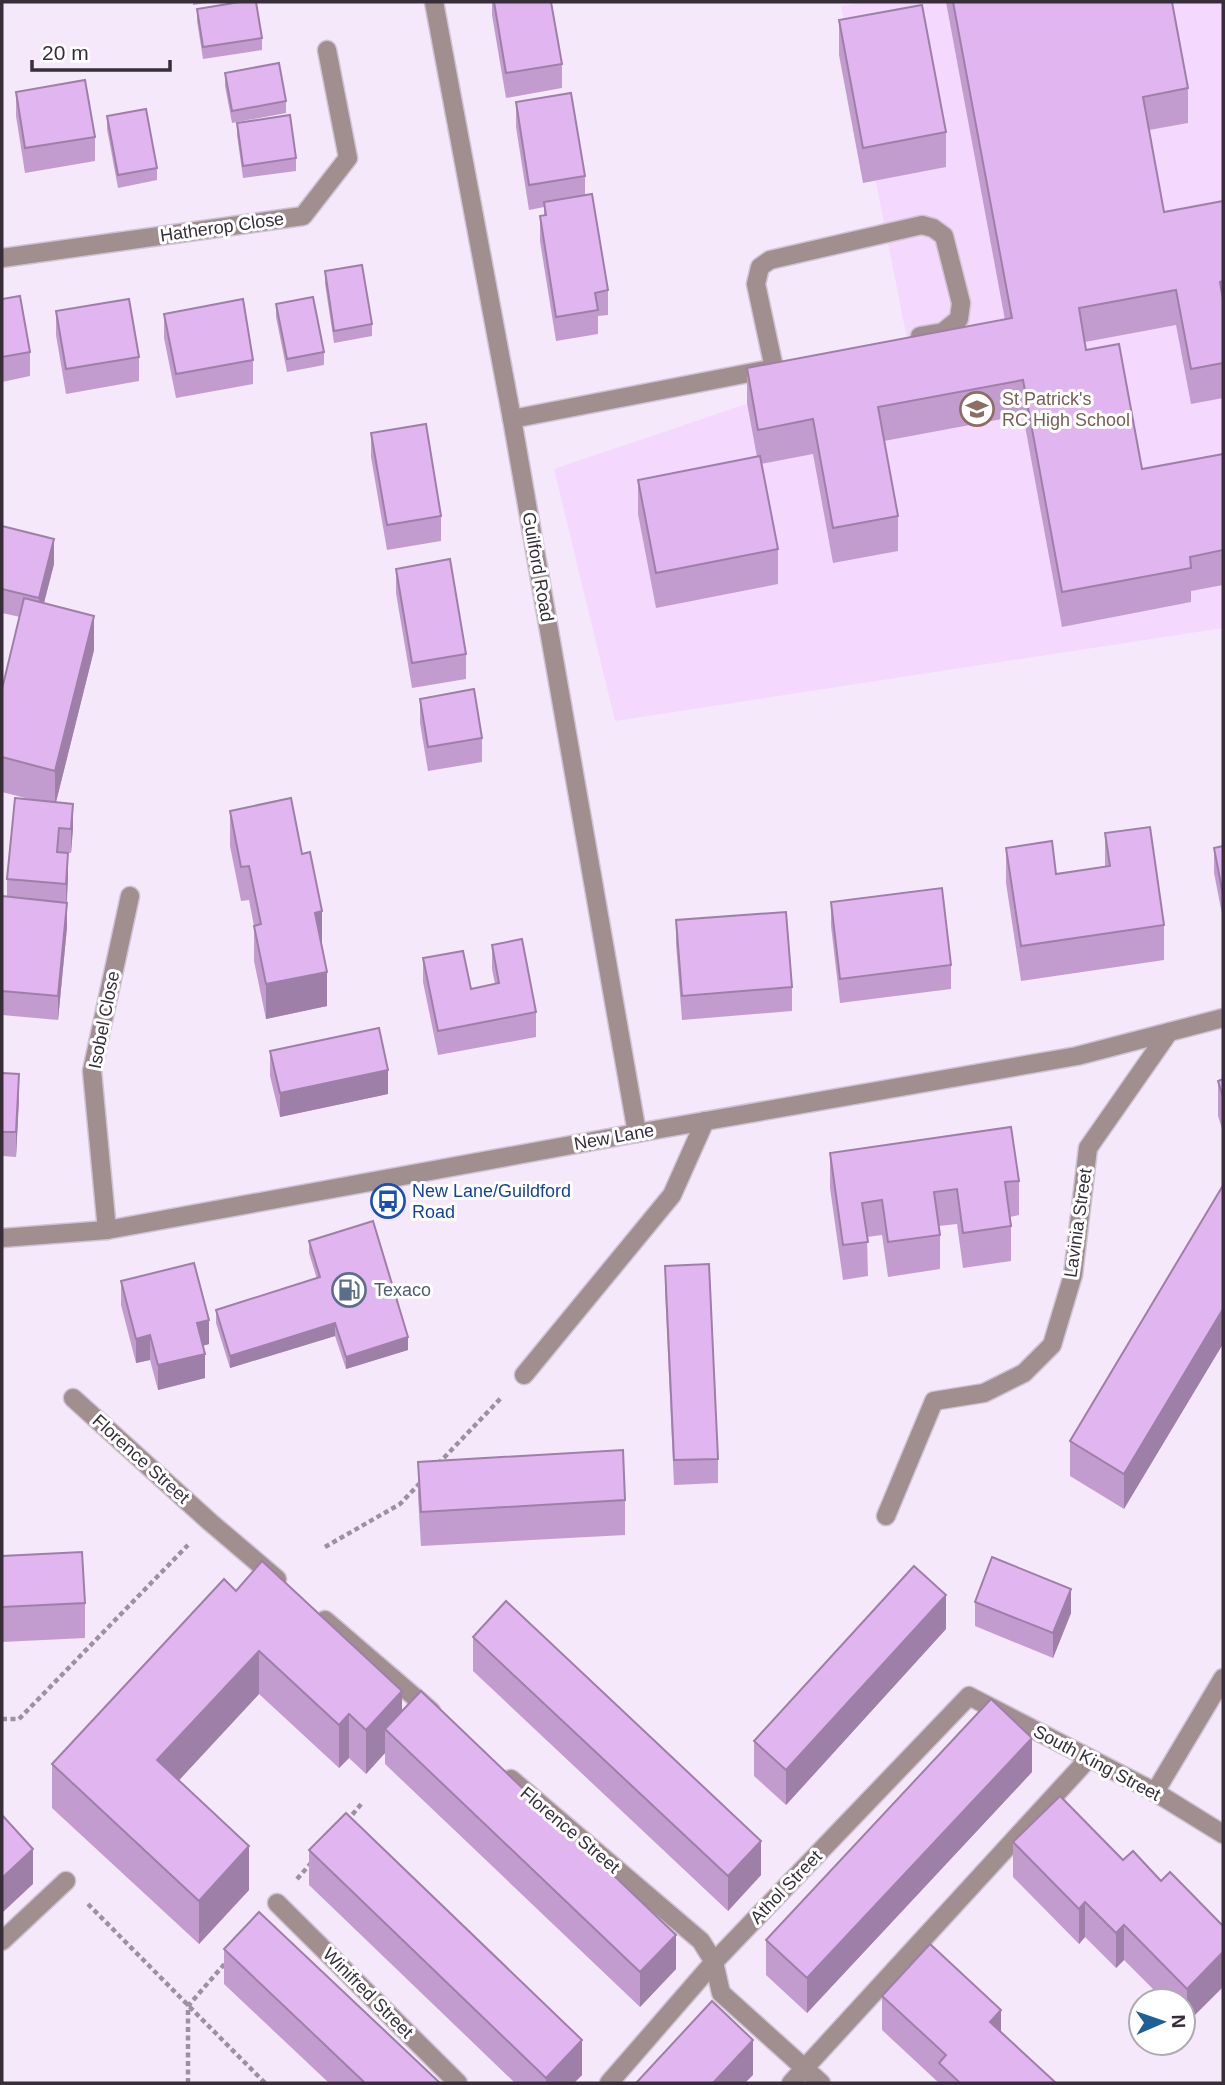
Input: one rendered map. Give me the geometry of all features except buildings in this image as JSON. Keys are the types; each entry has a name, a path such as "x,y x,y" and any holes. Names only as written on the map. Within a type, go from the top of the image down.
{"street":[{"name":"Guilford Road","path":"434,2 512,419 637,1133"},
{"name":"Hatherop Close","path":"2,258 303,216 348,159 327,50"},
{"path":"512,419 780,367 756,284 760,267 770,260 922,225 933,228 944,236 961,303 959,318 943,331 904,340"},
{"name":"Isobel Close","path":"107,1230 92,1071 130,896"},
{"name":"New Lane","path":"2,1238 107,1230 1077,1056 1223,1018"},
{"name":"Lavinia Street","path":"886,1516 934,1401 984,1393 1024,1373 1052,1345 1073,1275 1088,1148 1169,1032"},
{"path":"524,1375 672,1195 705,1121"},
{"name":"Florence Street","path":"73,1398 294,1594"},
{"path":"314,1611 440,1718"},
{"path":"1155,1792 1223,1678"},
{"name":"South King Street","path":"969,1696 1155,1792 1223,1834"},
{"name":"Athol Street","path":"609,2083 714,1962 969,1696"},
{"path":"791,2083 1089,1758"},
{"name":"Florence Street","path":"502,1772 701,1941 714,1962"},
{"path":"2,1941 66,1881"},
{"name":"Winifred Street","path":"277,1903 458,2083"},
{"path":"714,1962 721,1993 821,2083"}],"path":[{"path":"438,1464 524,1375"},
{"path":"326,1547 400,1504 428,1474"},
{"path":"2,1719 19,1719 210,1522"},
{"path":"345,1823 362,1803"},
{"path":"277,1903 320,1853"},
{"path":"66,1881 265,2083"},
{"path":"188,2083 188,2006 233,1955"}],"shaded area":[{"name":"St Patrick's RC High School","path":"864,2 1223,2 1223,628 615,721 554,469 909,349 841,6"}],"place":[{"name":"St Patrick's RC High School","path":"977,409"},
{"name":"New Lane/Guildford Road","path":"388,1201"},
{"name":"Texaco","path":"349,1290"}]}
